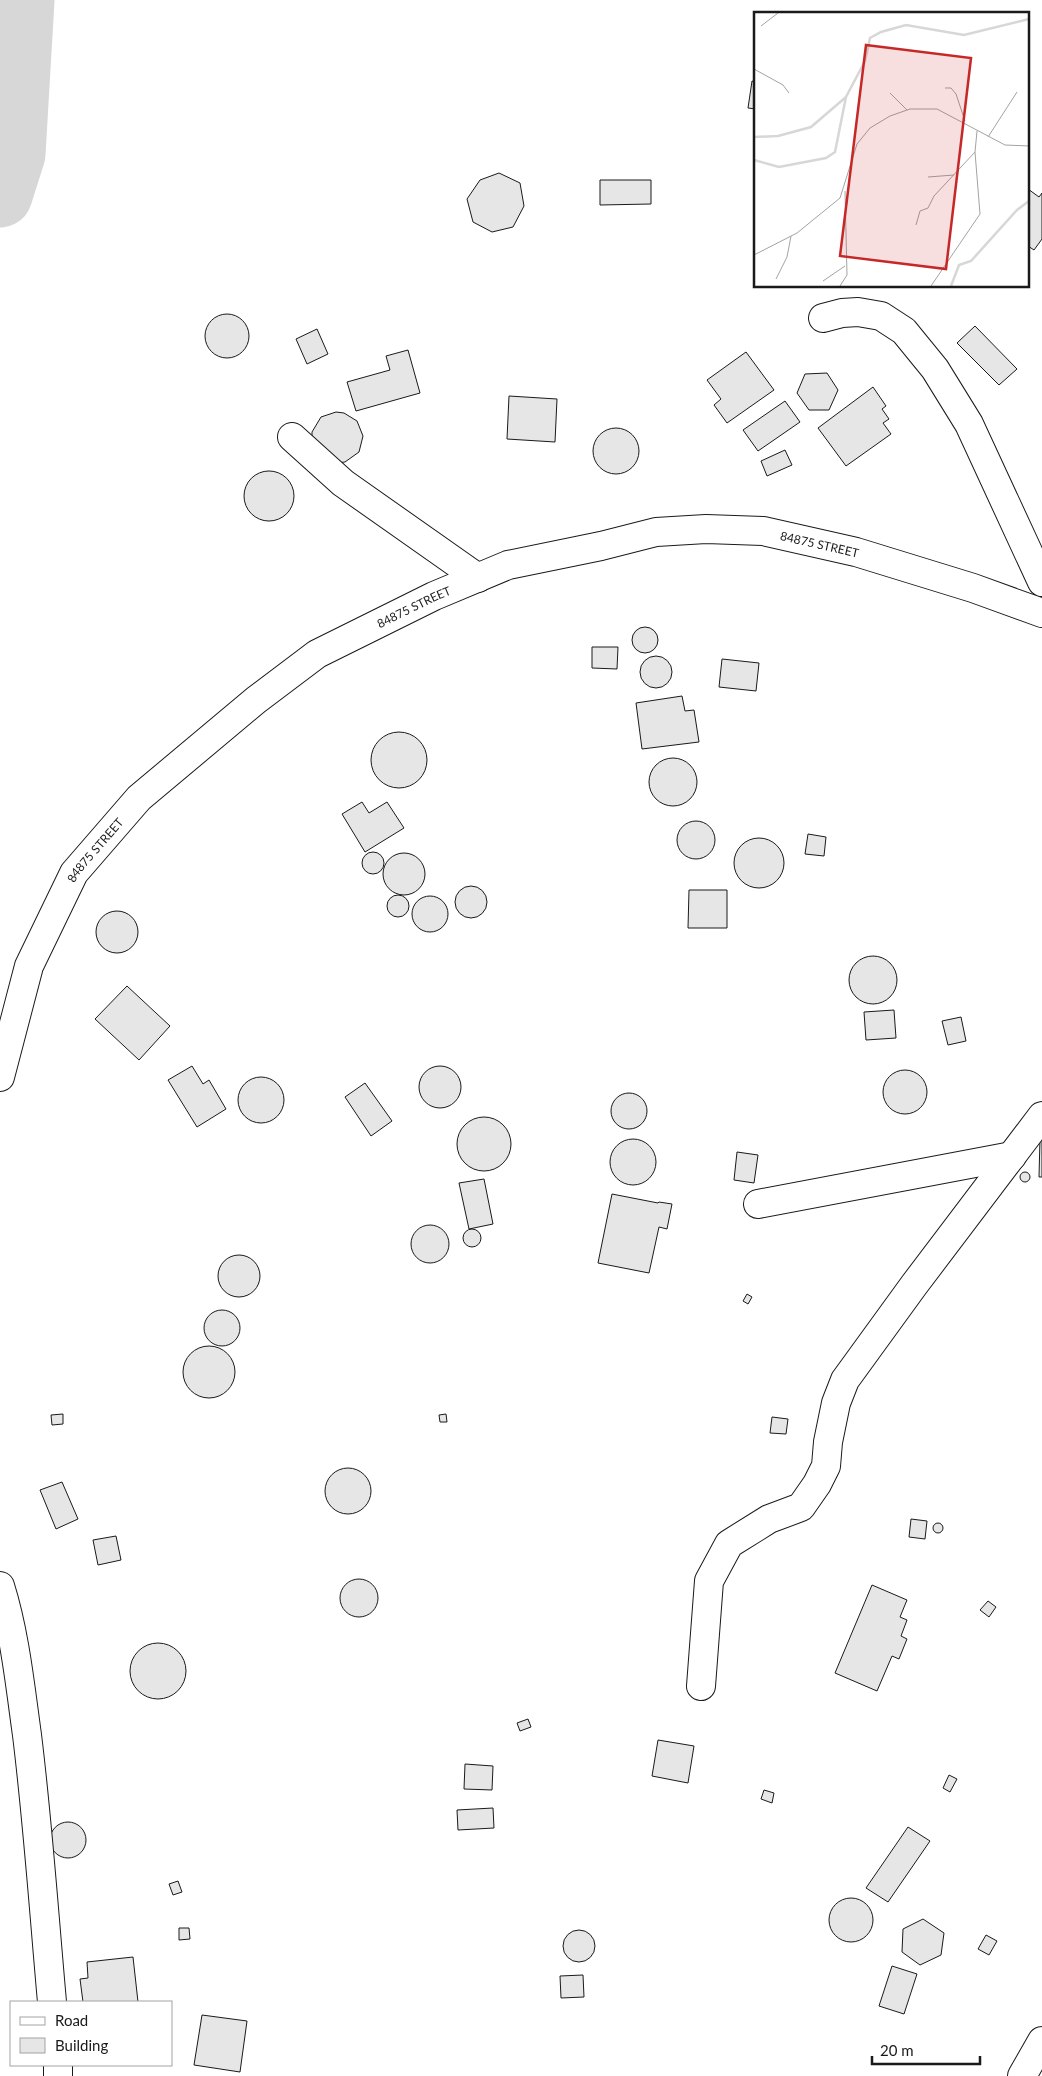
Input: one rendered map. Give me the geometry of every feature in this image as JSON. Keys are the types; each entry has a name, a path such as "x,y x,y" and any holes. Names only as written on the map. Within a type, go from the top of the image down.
{"street":[{"path":"823,318 842,313 858,312 881,316 904,331 935,369 969,424 1042,582"},
{"path":"292,436 343,482 478,578"},
{"name":"84875 STREET","path":"0,1077 28,966 74,872 139,798 256,700 317,654 434,596 508,565 601,546 656,532 706,529 763,531 856,552 973,588 1042,613"},
{"path":"701,1686 709,1581 729,1544 769,1519 801,1507 807,1499 826,1466 836,1403 845,1380 914,1285 1042,1116"},
{"path":"758,1204 1012,1156"},
{"path":"0,1586 6,1605 19,1673 30,1763 52,2001"},
{"path":"1022,2076 1042,2041"}],"building":[{"path":"752,81 754,82 754,109 748,108"},
{"path":"499,173 520,183 524,206 513,227 492,232 473,222 467,199 480,180"},
{"path":"600,180 651,180 651,204 600,205"},
{"path":"1030,190 1039,197 1042,193 1042,239 1034,250 1030,247"},
{"path":"227,314 239,318 245,324 249,336 245,348 239,354 227,358 215,354 209,348 205,336 209,324 215,318"},
{"path":"975,326 1017,369 999,385 957,343"},
{"path":"317,329 328,354 307,364 296,339"},
{"path":"408,350 420,393 356,411 347,382 390,370 386,356"},
{"path":"746,352 774,390 727,423 714,405 721,399 707,380"},
{"path":"827,373 838,390 829,410 809,410 797,393 805,374"},
{"path":"873,387 886,406 882,409 889,419 883,423 891,434 846,466 818,428"},
{"path":"509,396 557,399 555,442 507,439"},
{"path":"785,401 800,422 758,451 743,430"},
{"path":"336,412 344,413 357,421 363,436 359,452 345,462 336,463 312,441 312,432 321,417"},
{"path":"621,428 625,429 635,438 638,442 638,460 629,470 621,474 611,474 603,470 594,460 593,446 597,438 607,429"},
{"path":"785,450 792,465 767,476 761,461"},
{"path":"269,471 279,473 287,478 292,486 294,496 292,506 287,514 279,519 269,521 259,519 251,514 246,506 244,496 246,486 251,478 259,473"},
{"path":"645,627 655,630 658,640 655,650 645,653 635,650 632,640 635,630"},
{"path":"592,647 618,647 617,669 592,668"},
{"path":"656,656 662,657 667,661 671,666 671,678 667,683 662,687 656,688 650,687 645,683 641,678 640,672 641,666 645,661 650,657"},
{"path":"722,659 759,663 756,691 719,687"},
{"path":"682,696 685,711 694,710 699,742 642,749 636,703"},
{"path":"393,732 405,732 415,736 423,744 427,760 423,776 415,784 405,788 393,788 383,784 375,776 371,766 371,754 375,744 383,736"},
{"path":"668,758 678,758 687,762 693,768 696,773 696,791 687,802 678,806 668,806 659,802 653,796 649,787 649,777 653,768 659,762"},
{"path":"362,802 369,813 387,802 404,828 365,852 342,814"},
{"path":"696,821 709,827 715,840 709,853 696,859 683,853 677,840 683,827"},
{"path":"808,834 826,837 824,856 805,854"},
{"path":"759,838 768,840 779,849 784,863 782,872 773,883 759,888 750,886 739,877 734,863 736,854 745,843"},
{"path":"373,852 381,855 384,863 381,871 373,874 365,871 362,863 365,855"},
{"path":"404,853 419,859 425,874 419,889 404,895 389,889 383,874 389,859"},
{"path":"471,886 482,891 487,902 482,913 471,918 460,913 455,902 460,891"},
{"path":"689,890 727,890 727,928 688,928"},
{"path":"398,895 406,898 409,906 406,914 398,917 390,914 387,906 390,898"},
{"path":"430,896 443,901 448,914 443,927 430,932 417,927 412,914 417,901"},
{"path":"121,911 129,914 135,920 138,932 135,944 129,950 113,953 105,950 99,944 96,928 99,920 105,914"},
{"path":"868,956 878,956 890,963 897,975 897,985 890,997 878,1004 868,1004 860,1000 853,993 849,985 849,975 853,967 860,960"},
{"path":"127,986 170,1026 139,1060 95,1019"},
{"path":"894,1010 896,1038 866,1040 864,1012"},
{"path":"961,1017 966,1041 948,1045 942,1021"},
{"path":"192,1066 203,1084 209,1080 226,1109 197,1127 168,1080"},
{"path":"440,1066 455,1072 461,1087 455,1102 440,1108 425,1102 419,1087 425,1072"},
{"path":"901,1070 909,1070 921,1076 927,1092 921,1108 909,1114 901,1114 889,1108 883,1096 883,1088 889,1076"},
{"path":"266,1077 278,1083 283,1091 283,1109 278,1117 270,1122 256,1123 244,1117 239,1109 238,1095 244,1083 252,1078"},
{"path":"365,1083 392,1121 371,1136 345,1097"},
{"path":"629,1093 636,1094 642,1098 646,1104 646,1118 642,1124 636,1128 629,1129 622,1128 616,1124 612,1118 611,1111 612,1104 616,1098 622,1094"},
{"path":"484,1117 494,1119 503,1125 509,1134 511,1144 509,1154 503,1163 494,1169 484,1171 474,1169 465,1163 459,1154 457,1144 459,1134 465,1125 474,1119"},
{"path":"1040,1138 1042,1138 1042,1177 1039,1177"},
{"path":"633,1139 646,1143 652,1149 656,1162 652,1175 646,1181 633,1185 620,1181 614,1175 610,1162 614,1149 620,1143"},
{"path":"737,1152 758,1155 754,1183 734,1180"},
{"path":"1025,1172 1030,1177 1025,1182 1020,1177"},
{"path":"484,1179 493,1224 469,1229 459,1183"},
{"path":"612,1194 672,1204 667,1229 659,1227 649,1273 598,1263"},
{"path":"430,1225 444,1230 449,1244 444,1258 430,1263 416,1258 411,1244 416,1230"},
{"path":"472,1229 478,1232 481,1238 478,1244 472,1247 466,1244 463,1238 466,1232"},
{"path":"243,1255 251,1258 257,1264 260,1276 257,1288 251,1294 235,1297 227,1294 221,1288 218,1272 221,1264 227,1258"},
{"path":"747,1294 752,1297 748,1304 743,1301"},
{"path":"222,1310 229,1311 235,1315 239,1321 239,1335 235,1341 229,1345 222,1346 215,1345 209,1341 205,1335 204,1328 205,1321 209,1315 215,1311"},
{"path":"209,1346 219,1348 227,1354 233,1362 235,1372 233,1382 227,1390 219,1396 209,1398 199,1396 191,1390 185,1382 183,1372 185,1362 191,1354 199,1348"},
{"path":"63,1414 63,1424 52,1425 51,1415"},
{"path":"446,1414 447,1422 440,1422 439,1415"},
{"path":"772,1417 788,1419 786,1434 770,1433"},
{"path":"353,1468 365,1474 370,1482 370,1500 365,1508 357,1513 343,1514 331,1508 326,1500 325,1486 331,1474 339,1469"},
{"path":"62,1482 78,1519 56,1529 40,1490"},
{"path":"911,1519 927,1521 925,1539 909,1537"},
{"path":"936,1523 940,1523 943,1528 942,1532 936,1533 933,1530 933,1526"},
{"path":"116,1536 121,1560 98,1565 93,1540"},
{"path":"359,1579 373,1584 378,1598 373,1612 359,1617 345,1612 340,1598 345,1584"},
{"path":"872,1585 907,1600 900,1617 907,1620 901,1636 907,1639 899,1659 892,1656 877,1691 835,1673"},
{"path":"988,1601 996,1607 989,1617 980,1610"},
{"path":"152,1643 164,1643 174,1647 182,1655 186,1671 182,1687 174,1695 164,1699 152,1699 142,1695 134,1687 130,1677 130,1665 134,1655 142,1647"},
{"path":"528,1719 531,1727 520,1731 517,1723"},
{"path":"658,1740 694,1746 688,1783 652,1776"},
{"path":"465,1764 493,1766 492,1790 464,1789"},
{"path":"949,1775 957,1779 950,1792 943,1788"},
{"path":"764,1790 774,1793 772,1803 761,1799"},
{"path":"493,1808 494,1828 458,1830 457,1810"},
{"path":"68,1822 75,1823 81,1827 85,1833 85,1847 81,1853 75,1857 68,1858 61,1857 55,1853 51,1847 50,1840 51,1833 55,1827 61,1823"},
{"path":"908,1827 930,1841 888,1902 866,1888"},
{"path":"178,1881 182,1892 173,1895 169,1884"},
{"path":"847,1898 855,1898 867,1904 873,1920 867,1936 855,1942 847,1942 835,1936 829,1924 829,1916 835,1904"},
{"path":"923,1919 944,1933 941,1955 920,1965 902,1952 903,1929"},
{"path":"179,1928 189,1928 190,1939 179,1940"},
{"path":"579,1930 585,1931 590,1935 594,1940 594,1952 590,1957 585,1961 579,1962 573,1961 568,1957 564,1952 563,1946 564,1940 568,1935 573,1931"},
{"path":"986,1935 997,1941 989,1955 978,1949"},
{"path":"133,1957 138,2001 83,2001 80,1979 88,1978 87,1962"},
{"path":"892,1966 917,1974 904,2014 879,2006"},
{"path":"583,1975 584,1997 561,1998 560,1976"},
{"path":"202,2015 247,2021 240,2072 194,2065"}],"waterway":[{"path":"0,195 13,154 22,0"}]}
